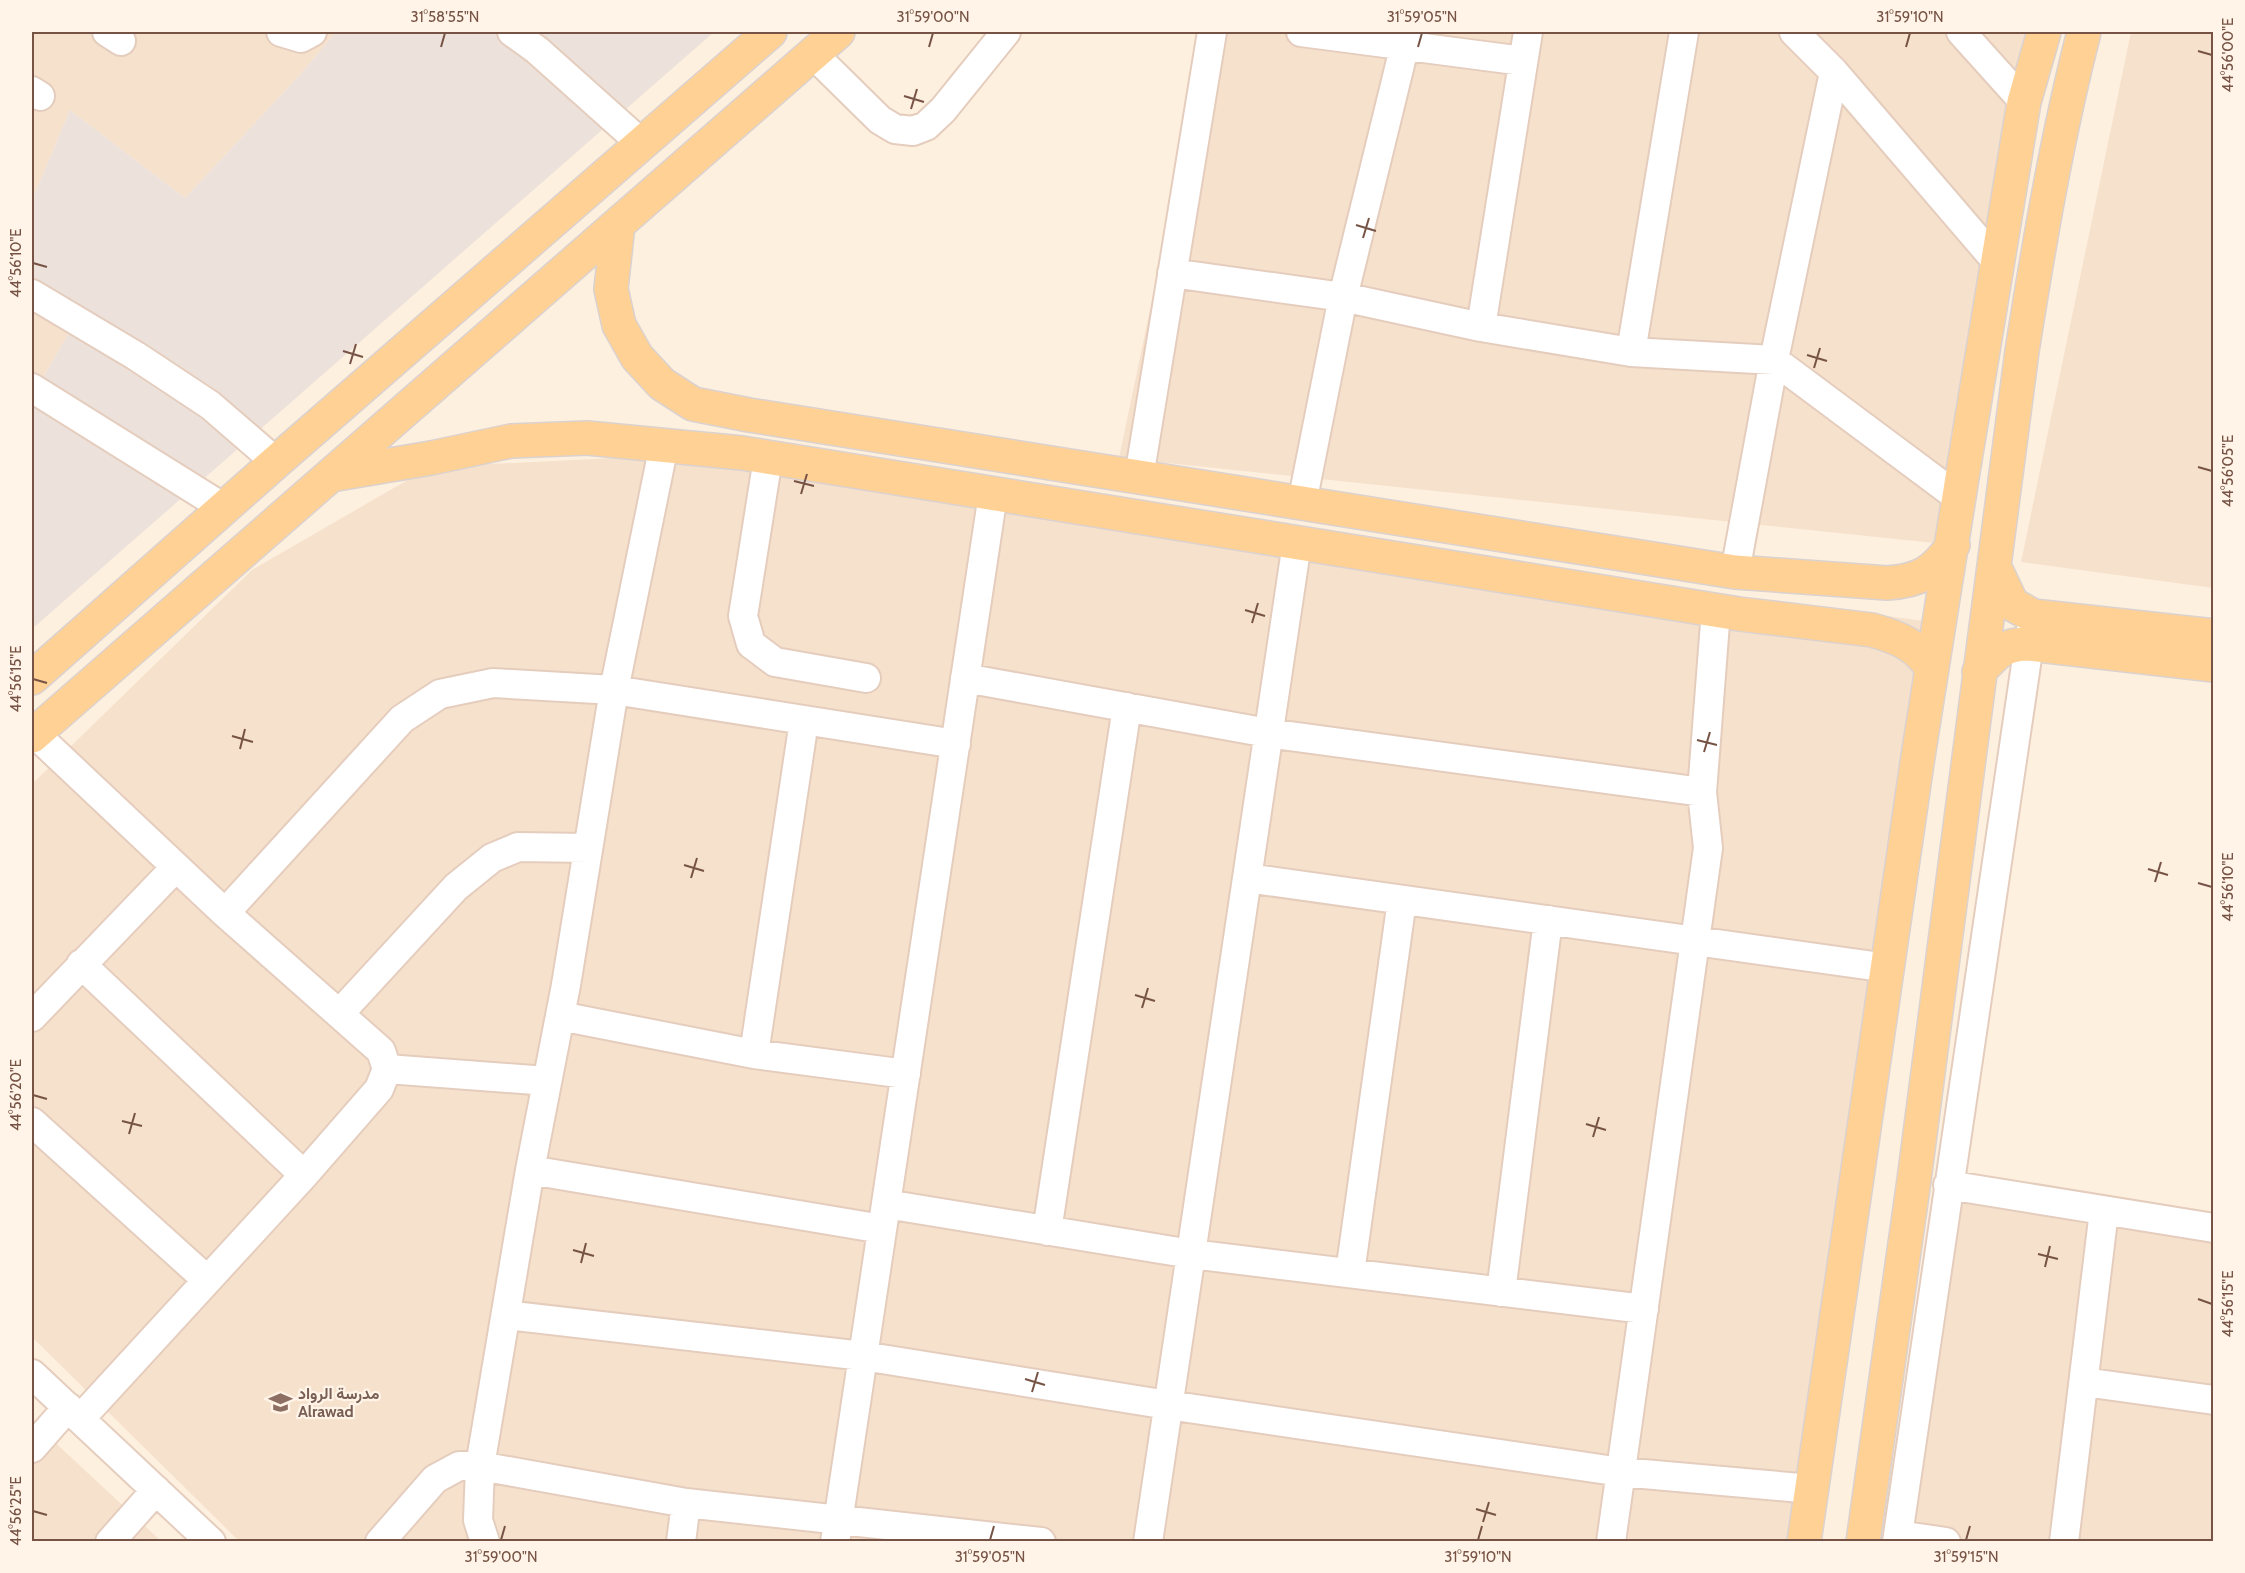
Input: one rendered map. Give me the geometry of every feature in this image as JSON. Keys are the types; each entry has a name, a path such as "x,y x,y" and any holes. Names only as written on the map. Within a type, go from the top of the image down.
{"main road":[{"path":"70,702 37,673 770,32"},
{"path":"33,735 838,32"},
{"path":"1804,1542 1960,491 2024,102 2044,32"},
{"path":"1863,1542 1914,1180 2022,351 2043,218 2068,96 2084,32"},
{"path":"618,225 610,289 619,325 637,357 662,384 693,404 749,415 1735,572 1887,583 1908,582 1941,562 1953,545"},
{"path":"749,415 755,455"},
{"path":"332,475 511,441 587,438 755,455 1716,610 1872,630 1893,636 1911,645 1925,657 1932,669"},
{"path":"1960,491 1968,471 1975,468 1986,468 1997,474 2004,487"},
{"path":"1203,528 1212,489"},
{"path":"1995,568 2012,604 2031,630 2214,665"},
{"path":"1979,672 1995,653 2031,630 2214,636"},
{"path":"1925,717 1929,727 1936,733 1946,736 1958,734 1974,720"}],"street":[{"path":"281,32 301,38 312,32"},
{"path":"512,32 537,50 642,144"},
{"path":"814,55 880,120 895,129 913,130 926,126 943,110 1006,32"},
{"path":"1139,477 1212,32"},
{"path":"1301,32 1406,39 1523,61"},
{"path":"1481,327 1528,32"},
{"path":"1630,352 1684,32"},
{"path":"1961,32 2024,102"},
{"path":"1806,36 1834,72 1997,262"},
{"path":"1302,503 1343,297 1406,39"},
{"path":"1735,572 1774,360 1834,72"},
{"path":"1172,273 1343,297 1481,327 1630,352 1774,360 1960,491"},
{"path":"32,294 136,356 210,405 276,462"},
{"path":"32,388 224,508"},
{"path":"485,1542 478,1520 480,1466 530,1170 560,1016 614,690 664,445"},
{"path":"755,455 743,616 751,644 775,662 866,678"},
{"path":"837,1530 993,494"},
{"path":"1148,1542 1297,543"},
{"path":"1611,1542 1708,848 1702,792 1716,610"},
{"path":"1946,1542 1897,1538 2031,630"},
{"path":"965,678 1268,733 1702,792"},
{"path":"225,914 402,719 440,694 493,683 614,690 956,744"},
{"path":"1047,1231 1127,707"},
{"path":"754,1054 804,721"},
{"path":"32,1448 74,1413 207,1280 304,1175 379,1089 387,1069 381,1051 225,914 33,735"},
{"path":"339,1014 456,887 492,858 518,847 588,848"},
{"path":"32,1017 176,867"},
{"path":"1247,878 1888,968"},
{"path":"1350,1273 1402,900"},
{"path":"1501,1292 1548,920"},
{"path":"81,964 304,1175"},
{"path":"560,1016 754,1054 906,1074"},
{"path":"387,1069 547,1081"},
{"path":"32,1122 207,1280"},
{"path":"530,1170 884,1217 1047,1231 1191,1254 1644,1309"},
{"path":"1948,1185 2214,1228"},
{"path":"2064,1542 2104,1211"},
{"path":"506,1315 863,1356 1168,1405 1621,1472 1812,1489"},
{"path":"32,1374 211,1542"},
{"path":"2084,1382 2214,1400"},
{"path":"380,1542 435,1479 459,1466 480,1466 837,1530 1041,1542"},
{"path":"110,1542 156,1490"},
{"path":"681,1542 686,1503"}],"shaded area":[{"path":"32,32 336,32 297,78 185,198 70,110 32,200"},
{"path":"336,32 714,32 32,629 32,396 83,309 32,289 32,200 70,110 185,198 297,78"},
{"path":"1208,32 2030,32 1934,543 1119,458"},
{"path":"2131,32 2213,32 2213,588 2021,562"},
{"path":"32,289 83,309 32,396"},
{"path":"674,455 1947,624 1800,1541 239,1541 32,1337 32,784 252,570 430,467"},
{"path":"1963,1185 2213,1213 2213,1541 1911,1542"},
{"path":"32,1421 161,1541 32,1541"}],"place":[{"name":"مدرسة الرواد Alrawad","path":"280,1402"}]}
